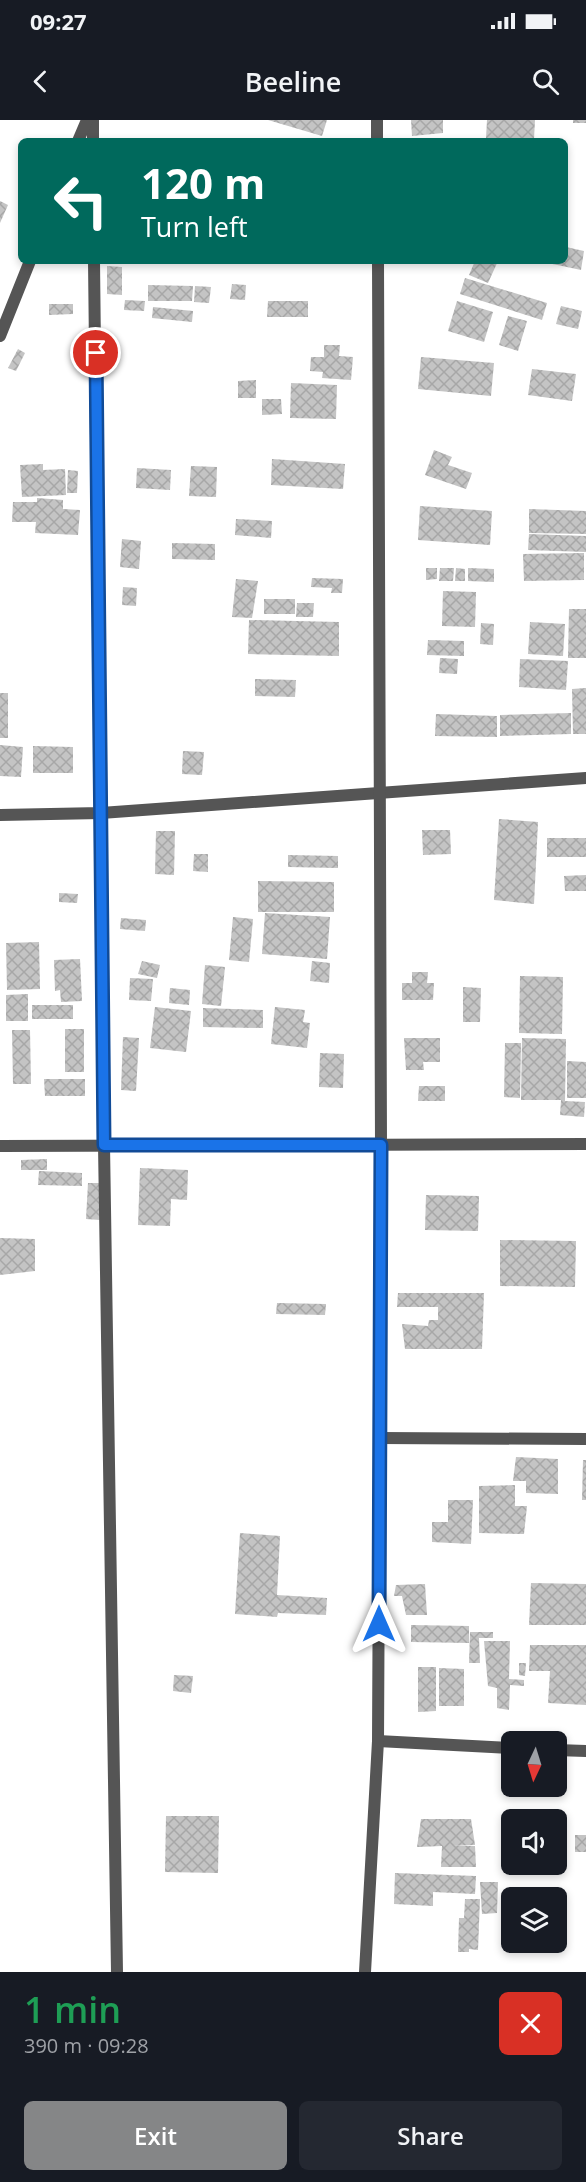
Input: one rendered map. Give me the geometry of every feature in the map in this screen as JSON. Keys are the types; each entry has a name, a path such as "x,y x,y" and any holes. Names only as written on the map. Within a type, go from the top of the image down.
{"street":[{"path":"79,138 87,120"},
{"path":"93,120 93,138"},
{"path":"377,120 377,138"},
{"path":"0,336 29,264"},
{"path":"94,264 104,1145 117,1972"},
{"path":"365,1972 378,1741 381,1145 378,264"},
{"path":"0,815 101,813 586,778"},
{"path":"0,1146 586,1144"},
{"path":"380,1438 586,1439"},
{"path":"378,1741 501,1747"},
{"path":"567,1750 586,1751"}],"building":[{"path":"268,120 327,120 322,136"},
{"path":"411,120 443,120 443,133 412,136"},
{"path":"487,120 535,120 534,138 486,138"},
{"path":"573,120 586,120 586,123 573,123"},
{"path":"0,201 8,205 0,223"},
{"path":"568,247 584,251 581,270 552,264 568,264"},
{"path":"474,264 497,264 488,283 469,275"},
{"path":"107,266 122,267 122,295 107,294"},
{"path":"465,278 547,303 542,320 460,294"},
{"path":"232,284 246,285 245,300 230,299"},
{"path":"148,285 193,286 192,301 148,301"},
{"path":"195,286 211,287 209,303 194,302"},
{"path":"125,300 145,301 144,311 124,310"},
{"path":"268,301 308,301 308,317 267,317"},
{"path":"457,301 493,312 484,342 448,331"},
{"path":"49,304 73,304 73,314 49,315"},
{"path":"561,306 582,311 578,329 556,324"},
{"path":"153,307 193,311 192,322 152,318"},
{"path":"508,316 527,321 518,351 499,345"},
{"path":"324,345 340,345 339,356 353,357 351,380 322,378 323,372 310,371 311,357 324,357"},
{"path":"18,349 25,353 16,371 8,368"},
{"path":"421,357 494,363 491,396 418,389"},
{"path":"532,369 576,374 572,401 528,395"},
{"path":"256,380 256,398 238,398 238,381"},
{"path":"291,383 337,385 336,419 290,418"},
{"path":"262,399 281,399 282,414 262,415"},
{"path":"434,450 452,457 448,465 472,473 466,489 425,475"},
{"path":"272,459 345,464 343,489 271,485"},
{"path":"43,464 43,470 65,469 66,495 22,497 20,465"},
{"path":"191,466 217,467 216,497 189,496"},
{"path":"137,468 171,470 170,490 136,488"},
{"path":"68,470 78,471 77,493 67,493"},
{"path":"37,498 63,500 63,509 80,510 78,535 35,533 36,522 12,522 13,502 37,502"},
{"path":"420,506 492,511 490,545 418,540"},
{"path":"529,509 586,511 586,534 529,533"},
{"path":"236,519 272,521 271,538 235,535"},
{"path":"529,534 586,536 586,552 528,550"},
{"path":"122,539 141,541 139,569 120,567"},
{"path":"172,543 215,544 215,560 172,559"},
{"path":"584,553 584,580 524,581 523,554"},
{"path":"426,568 437,568 437,579 426,580"},
{"path":"440,568 454,568 453,581 439,581"},
{"path":"456,568 465,569 465,581 455,581"},
{"path":"468,568 494,569 494,582 468,581"},
{"path":"312,578 343,579 342,593 331,593 332,588 311,587"},
{"path":"236,579 258,581 252,618 232,617"},
{"path":"123,587 137,588 136,606 122,605"},
{"path":"443,591 476,592 475,627 442,626"},
{"path":"264,599 295,599 295,614 264,614"},
{"path":"297,603 314,603 313,617 296,617"},
{"path":"569,609 586,609 586,658 568,658"},
{"path":"249,620 339,622 339,656 248,654"},
{"path":"530,622 565,624 563,656 528,654"},
{"path":"481,623 494,624 493,645 480,644"},
{"path":"428,640 464,641 464,656 427,655"},
{"path":"440,658 458,659 457,674 439,673"},
{"path":"520,659 568,661 566,690 519,687"},
{"path":"255,679 296,680 295,697 255,696"},
{"path":"586,688 586,734 573,734 572,689"},
{"path":"0,693 8,693 8,738 0,738"},
{"path":"571,713 571,734 500,736 500,715"},
{"path":"436,714 497,716 497,737 435,736"},
{"path":"0,745 23,747 21,777 0,776"},
{"path":"33,746 73,747 73,773 33,773"},
{"path":"183,751 204,752 202,775 182,774"},
{"path":"499,819 538,822 534,904 494,900"},
{"path":"422,830 450,830 451,854 423,855"},
{"path":"156,831 175,831 174,875 155,874"},
{"path":"547,838 586,838 586,857 547,857"},
{"path":"194,854 208,854 208,872 193,871"},
{"path":"288,855 338,856 338,868 288,867"},
{"path":"586,875 586,891 565,891 564,876"},
{"path":"258,881 334,882 334,912 258,912"},
{"path":"59,893 78,894 77,903 59,902"},
{"path":"265,913 330,917 327,959 262,954"},
{"path":"233,917 253,919 249,962 229,960"},
{"path":"121,918 146,920 145,931 120,929"},
{"path":"39,942 40,989 7,990 6,943"},
{"path":"80,959 82,1001 61,1002 60,990 55,991 54,960"},
{"path":"142,961 160,965 157,978 138,974"},
{"path":"312,961 330,963 329,983 310,981"},
{"path":"205,965 225,967 221,1006 202,1004"},
{"path":"412,972 428,972 427,983 434,983 433,1000 402,1000 402,983 412,983"},
{"path":"520,976 563,977 562,1034 519,1033"},
{"path":"130,978 153,979 151,1001 129,1000"},
{"path":"463,987 481,988 480,1022 463,1022"},
{"path":"170,988 190,990 189,1005 169,1003"},
{"path":"28,994 28,1021 6,1021 6,995"},
{"path":"32,1005 73,1005 73,1019 32,1019"},
{"path":"155,1007 191,1011 186,1052 150,1048"},
{"path":"275,1007 305,1010 303,1022 310,1023 307,1048 271,1044"},
{"path":"203,1008 263,1010 263,1028 203,1027"},
{"path":"65,1029 84,1029 84,1072 65,1072"},
{"path":"12,1030 30,1030 31,1084 13,1084"},
{"path":"123,1037 139,1038 136,1091 121,1090"},
{"path":"404,1038 440,1038 440,1062 423,1062 424,1070 406,1070"},
{"path":"522,1038 566,1039 565,1101 585,1102 584,1117 560,1115 561,1100 521,1100"},
{"path":"505,1043 521,1043 520,1098 504,1097"},
{"path":"320,1053 344,1054 343,1088 319,1087"},
{"path":"567,1061 586,1062 586,1098 567,1098"},
{"path":"44,1079 85,1079 85,1096 45,1096"},
{"path":"419,1086 445,1086 445,1101 418,1101"},
{"path":"47,1159 47,1170 21,1170 21,1160"},
{"path":"140,1168 188,1170 187,1200 171,1199 170,1226 138,1225"},
{"path":"39,1171 82,1173 82,1186 38,1185"},
{"path":"88,1183 102,1183 100,1220 86,1219"},
{"path":"426,1195 479,1196 478,1231 425,1230"},
{"path":"0,1238 35,1239 35,1271 0,1275"},
{"path":"500,1240 576,1241 575,1287 500,1286"},
{"path":"398,1293 484,1293 482,1349 405,1349 402,1324 428,1326 429,1320 438,1320 438,1307 397,1307"},
{"path":"277,1303 326,1304 325,1315 276,1314"},
{"path":"516,1457 558,1459 558,1494 526,1493 526,1481 513,1481"},
{"path":"583,1460 586,1460 586,1500 582,1500"},
{"path":"515,1485 515,1506 527,1506 524,1534 479,1533 479,1486"},
{"path":"448,1500 473,1500 471,1544 432,1542 432,1522 448,1522"},
{"path":"240,1533 280,1536 277,1595 327,1598 326,1615 278,1613 277,1617 235,1614"},
{"path":"531,1583 586,1584 586,1625 529,1625"},
{"path":"425,1584 427,1615 406,1615 402,1596 394,1596 396,1585"},
{"path":"411,1625 469,1626 469,1643 411,1642"},
{"path":"470,1632 493,1632 493,1638 479,1638 480,1663 469,1663"},
{"path":"484,1641 510,1641 509,1679 524,1680 524,1686 510,1685 509,1710 497,1708 497,1688 488,1686"},
{"path":"530,1645 586,1645 586,1705 548,1703 550,1671 529,1671"},
{"path":"519,1663 526,1663 525,1676 519,1675"},
{"path":"418,1667 436,1667 436,1711 418,1712"},
{"path":"439,1668 464,1669 464,1706 439,1706"},
{"path":"174,1675 193,1676 191,1693 173,1691"},
{"path":"166,1816 219,1816 218,1873 165,1872"},
{"path":"421,1819 471,1819 475,1845 453,1846 475,1846 476,1867 441,1867 442,1846 417,1847"},
{"path":"575,1835 586,1835 586,1852 575,1852"},
{"path":"395,1873 476,1876 475,1894 433,1892 433,1906 394,1904"},
{"path":"480,1882 498,1882 497,1913 482,1914"},
{"path":"465,1899 480,1899 478,1950 469,1949 469,1952 458,1952 459,1918 464,1918"}],"route":[{"path":"96,353 104,1145 381,1145 379,1624"}]}
